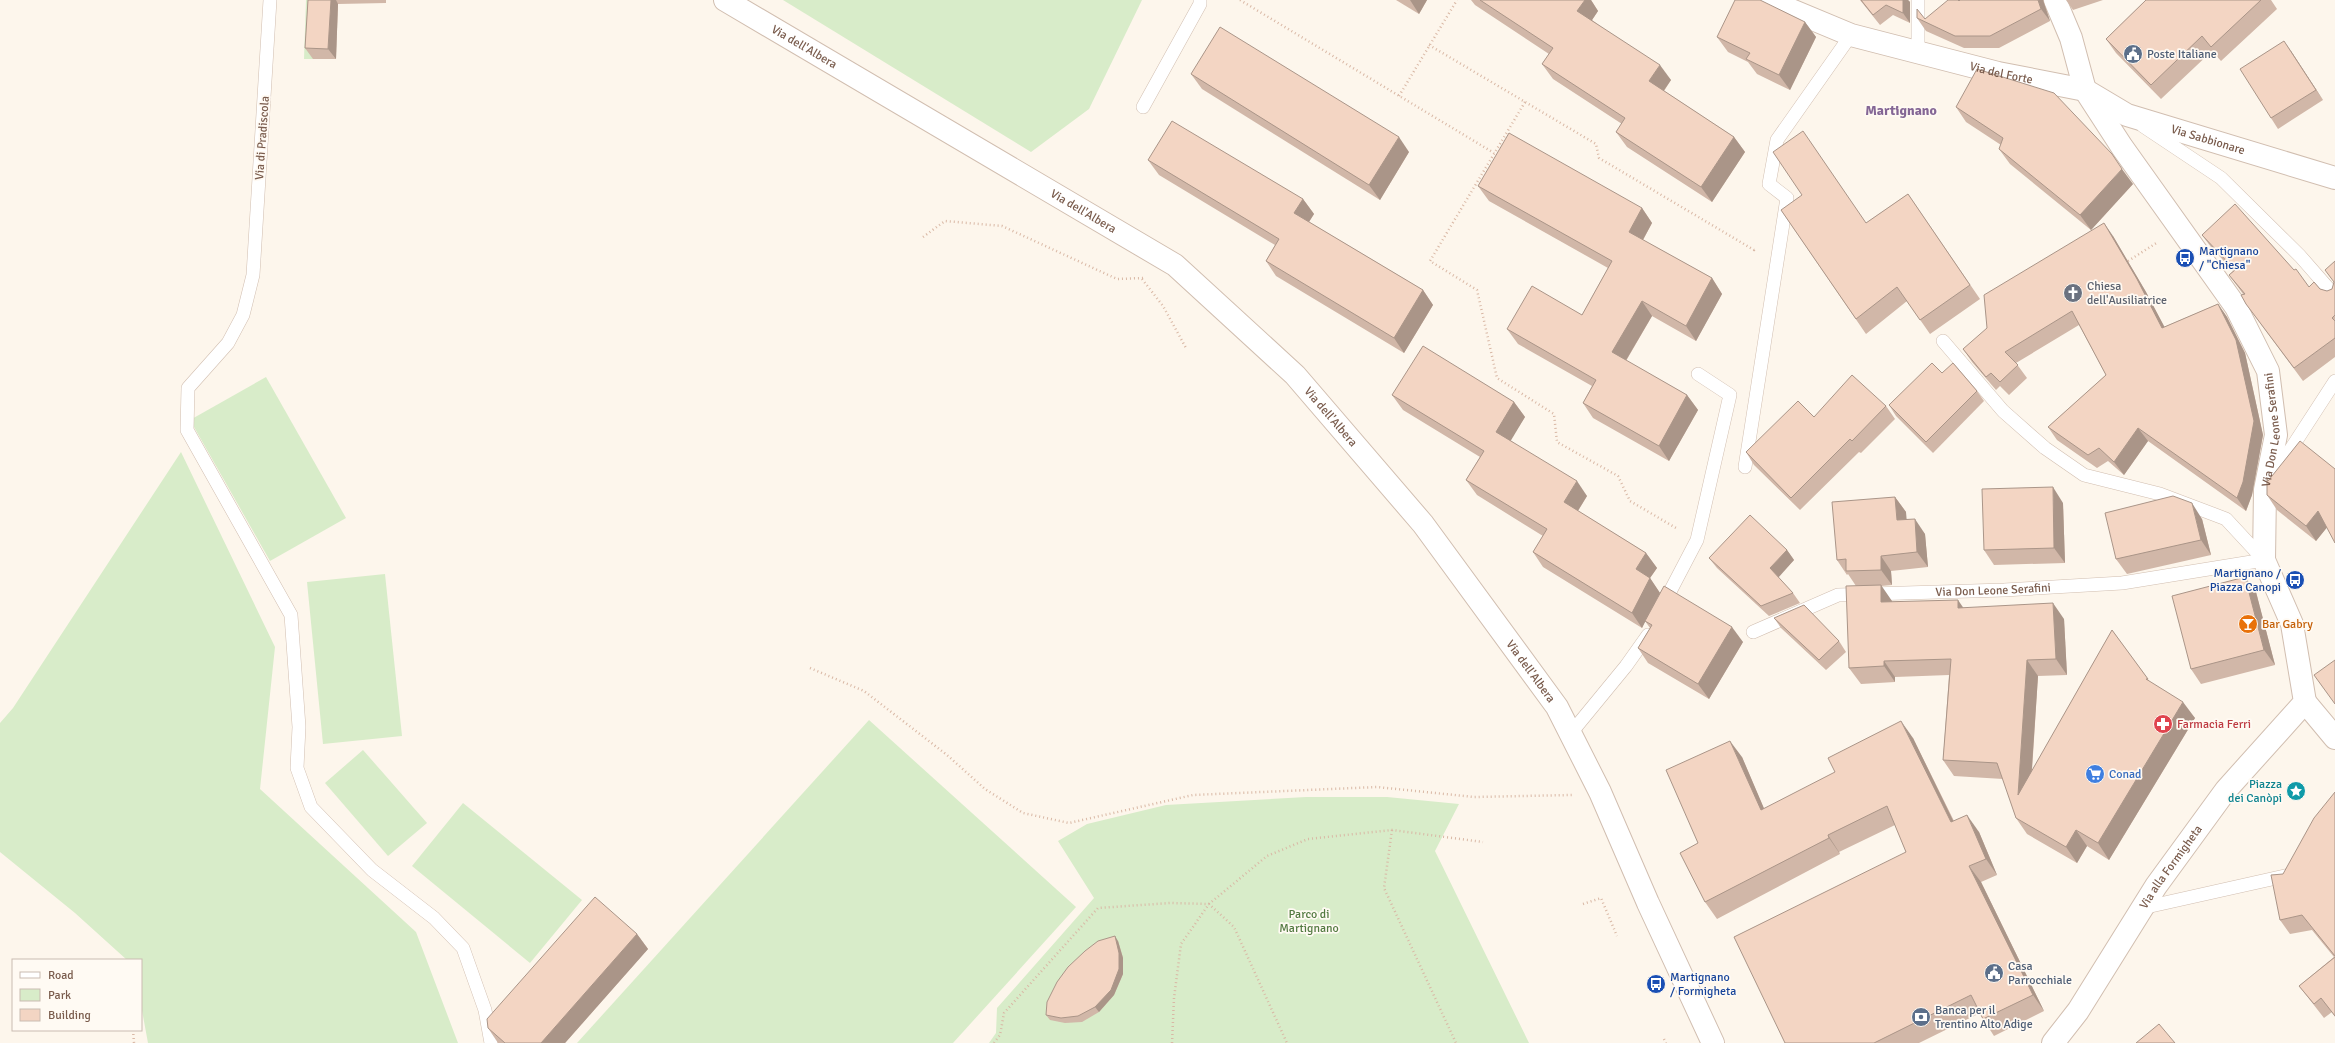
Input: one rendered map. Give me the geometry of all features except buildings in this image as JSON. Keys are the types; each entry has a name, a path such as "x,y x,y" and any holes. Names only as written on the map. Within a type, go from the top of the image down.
{"street":[{"name":"Via dell'Albera","path":"725,0 1175,265 1295,375 1423,524 1557,707 1600,792 1648,903 1713,1043"},
{"name":"Via del Forte","path":"1767,0 1851,35 1998,73 2085,90"},
{"name":"Via Don Leone Serafini","path":"2055,0 2071,38 2085,90 2122,147 2236,307 2268,371 2276,435 2264,490 2264,560 2292,624 2305,702"},
{"name":"Via Sabbionare","path":"2085,90 2127,115 2335,178"},
{"path":"2305,702 2335,738"},
{"name":"Via alla Formigheta","path":"2053,1043 2078,1011 2142,908 2226,790 2305,702"}],"lane":[{"name":"Via di Pradiscola","path":"270,0 253,275 243,314 228,343 188,388 187,430 290,615 300,727 297,768 311,807 372,870 434,918 463,948 485,1010 491,1043"},
{"path":"1143,107 1200,4 1200,0"},
{"path":"1918,0 1918,52"},
{"path":"1745,467 1787,198 1769,184 1777,140 1851,35"},
{"path":"2127,115 2221,178 2300,256 2335,296"},
{"name":"Via Don Leone Serafini","path":"1943,341 2003,411 2045,448 2084,475 2160,494 2226,519 2264,560"},
{"path":"1571,733 1626,666 1657,617 1697,540 1730,395 1698,374"},
{"path":"2264,490 2335,381"},
{"name":"Via Don Leone Serafini","path":"1753,632 1838,594 2004,590 2122,583 2264,560"},
{"path":"2142,908 2291,875"}],"path":[{"path":"1240,0 1494,153"},
{"path":"1399,96 1457,0"},
{"path":"1430,46 1596,144 1599,158 1754,250 1756,243"},
{"path":"1525,102 1430,261 1477,290 1498,378 1554,414 1557,442 1618,476 1630,501 1697,540"},
{"path":"923,237 945,221 1002,226 1117,278 1149,278"},
{"path":"2128,261 2159,241"},
{"path":"1142,278 1163,306 1186,348"},
{"path":"810,668 864,691 947,755 985,789 1023,813 1069,823 1193,795 1376,787 1474,797 1600,792"},
{"path":"1392,830 1384,888 1456,1043"},
{"path":"1172,1043 1174,998 1181,944 1209,904 1267,856 1308,839 1392,830 1483,842"},
{"path":"1583,904 1601,898 1617,936"},
{"path":"994,1043 1000,1035 1004,1014 1098,908 1170,903 1209,904 1234,927 1287,1043"},
{"path":"132,1031 134,1043"},
{"path":"1664,1039 1666,1043"}],"green space":[{"path":"306,0 315,0 313,59 304,59"},
{"path":"783,0 1142,0 1089,109 1031,152"},
{"path":"266,377 346,518 270,561 190,420"},
{"path":"181,452 275,647 260,789 416,932 458,1043 148,1043 142,1010 142,959 126,959 75,913 0,852 0,723 13,708"},
{"path":"385,574 402,736 323,744 307,582"},
{"path":"869,720 1076,907 953,1043 577,1043"},
{"path":"363,750 427,823 388,856 325,783"},
{"name":"Parco di Martignano","path":"1306,797 1387,797 1459,804 1435,851 1529,1043 989,1043 996,1033 997,1008 1094,898 1058,841 1087,824 1166,805"},
{"path":"463,803 582,900 530,963 412,866"}],"place":[{"name":"Poste Italiane","path":"2133,54"},
{"name":"Martignano / \"Chiesa\"","path":"2185,258"},
{"name":"Chiesa dell'Ausiliatrice","path":"2073,293"},
{"name":"Martignano / Piazza Canopi","path":"2295,580"},
{"name":"Bar Gabry","path":"2248,624"},
{"name":"Farmacia Ferri","path":"2163,724"},
{"name":"Conad","path":"2095,774"},
{"name":"Piazza dei Canòpi","path":"2296,791"},
{"name":"Casa Parrocchiale","path":"1994,973"},
{"name":"Martignano / Formigheta","path":"1656,984"},
{"name":"Banca per il Trentino Alto Adige","path":"1921,1017"}],"district":[{"name":"Martignano","path":"1901,110"}]}
